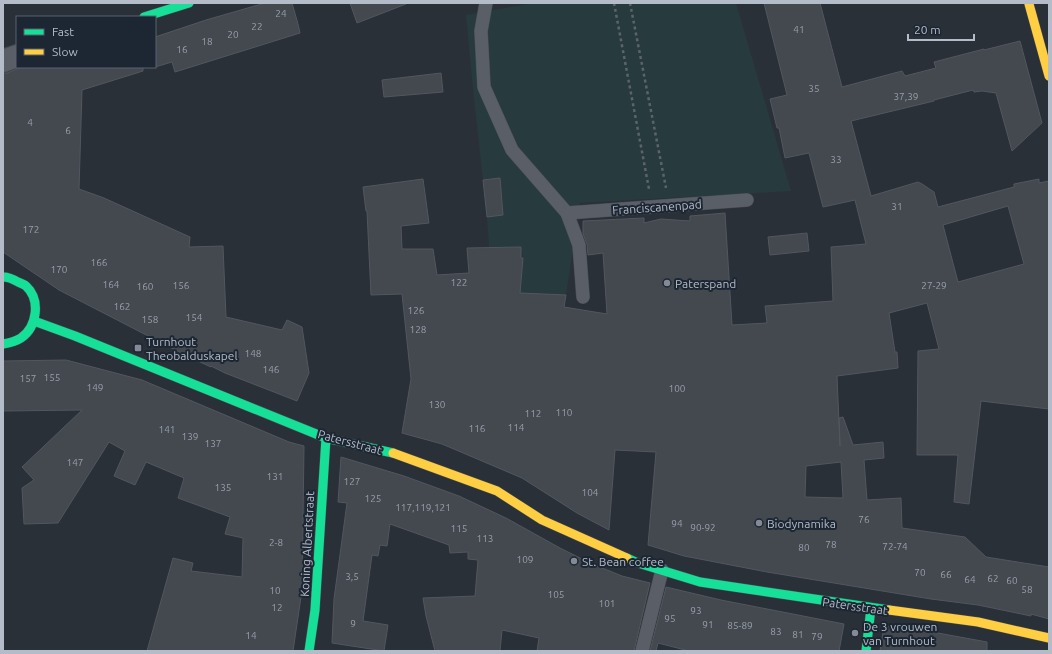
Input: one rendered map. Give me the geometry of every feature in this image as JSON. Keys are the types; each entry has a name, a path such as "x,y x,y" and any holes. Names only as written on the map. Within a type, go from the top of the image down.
{"street":[{"path":"147,16 189,3"},
{"path":"1029,4 1049,76"},
{"path":"3,61 16,56"},
{"path":"3,277 8,277 25,286 31,293 35,302 36,310 34,321 30,329 23,337 13,342 3,344"},
{"name":"Patersstraat","path":"34,321 75,336 326,438 397,454 497,491 542,520 638,563 700,582 871,608 978,622 1049,638"},
{"name":"Koning Albertstraat","path":"309,651 315,610 326,438"},
{"path":"866,651 871,608"}],"lane":[{"path":"488,3 481,31 484,87 512,150 567,213 579,245 584,297"},
{"name":"Franciscanenpad","path":"567,213 747,200"},
{"path":"642,651 662,570"}],"path":[{"path":"614,3 652,207"},
{"path":"630,3 670,206"}],"green space":[{"path":"534,3 736,3 791,191 580,203 566,295 520,294 523,258 521,247 489,247 487,217 503,215 500,179 483,180 466,15"}],"building":[{"path":"265,3 292,3 300,33 175,72 172,62 156,67 156,37"},
{"path":"350,3 406,3 406,4 357,23"},
{"path":"764,3 820,3 842,87 902,71 905,76 936,68 934,62 1020,41 1042,123 1012,151 996,93 982,91 974,92 973,90 851,121 871,196 918,182 934,192 938,207 1014,187 1014,184 1039,179 1039,183 1049,181 1049,409 981,401 969,504 954,502 958,455 917,455 918,351 939,349 927,303 889,313 895,352 897,352 898,368 837,376 840,446 839,418 843,417 853,445 883,442 884,458 864,460 867,500 901,498 902,528 965,537 986,557 1049,567 1049,619 1031,614 1031,616 978,605 931,599 767,572 684,556 648,545 656,452 615,450 609,530 577,513 522,478 442,444 402,433 411,379 402,294 371,295 367,211 363,187 423,179 429,223 401,226 402,249 433,249 437,275 469,273 467,248 521,247 521,258 523,258 520,293 566,295 564,307 607,314 603,253 588,255 587,244 583,234 583,221 644,218 644,223 661,219 690,221 690,216 725,213 732,325 767,323 765,306 833,301 831,247 866,244 855,200 823,207 809,153 785,158 779,128 777,128 770,99 787,95","holes":["1008,206 1024,264 958,282 943,225","841,462 843,498 805,497 806,466"]},
{"path":"20,68 143,68 143,71 82,90 79,189 104,198 190,237 189,247 223,246 226,317 282,330 287,320 302,327 309,373 297,401 225,373 187,356 59,290 3,252 3,73"},
{"path":"441,73 443,92 384,97 382,80"},
{"path":"500,178 503,215 487,217 483,180"},
{"path":"807,233 809,251 770,255 768,237"},
{"path":"66,360 142,380 289,442 304,446 302,590 293,651 147,651 173,558 193,563 191,571 242,577 243,538 225,534 230,517 178,498 184,478 146,462 135,485 114,476 125,451 109,442 58,523 24,524 22,488 34,480 22,467 82,410 3,411 3,361"},
{"path":"341,457 404,476 459,496 506,518 590,563 622,576 650,583 634,651 537,651 539,638 502,630 500,651 435,651 423,598 475,596 478,560 468,559 468,552 450,553 449,545 390,524 387,546 380,545 378,556 372,555 363,621 388,625 384,651 332,643 334,599 347,503 338,502"},
{"path":"666,587 721,600 844,624 839,651 689,651 658,643 656,651 650,651"},
{"path":"884,626 927,631 987,642 987,651 880,651"}],"traffic: fast":[{"path":"147,16 189,3"},
{"path":"3,277 11,278 26,286 34,298 35,306 34,320 26,333 21,338 10,343 3,344"},
{"path":"34,321 75,336 326,438 393,453"},
{"path":"309,651 315,610 326,438"},
{"path":"627,558 638,563 700,582 889,610"},
{"path":"866,651 871,608"}],"traffic: slow":[{"path":"1029,4 1049,76"},
{"path":"393,453 497,491 542,520 627,558"},
{"path":"889,610 978,622 1049,638"}],"place":[{"name":"Paterspand","path":"667,283"},
{"name":"Turnhout Theobalduskapel","path":"138,348"},
{"name":"Biodynamika","path":"759,523"},
{"name":"St. Bean coffee","path":"574,561"},
{"name":"De 3 vrouwen van Turnhout","path":"855,633"}]}
